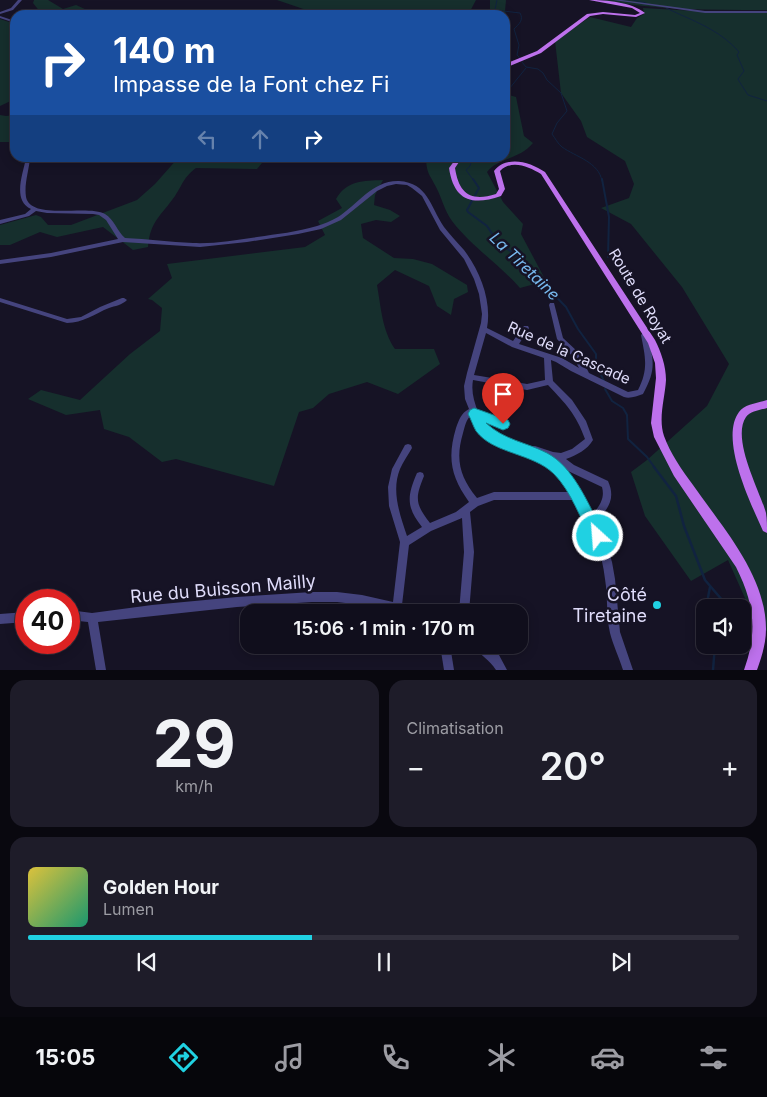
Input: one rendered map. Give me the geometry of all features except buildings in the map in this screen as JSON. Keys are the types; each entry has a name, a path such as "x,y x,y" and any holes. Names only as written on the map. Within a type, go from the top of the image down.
{"main road":[{"path":"510,64 538,52 589,15 636,16 643,13 633,7 591,0"},
{"name":"Route de Royat","path":"456,162 452,168 452,178 456,187 461,194 468,198 479,200 498,195 502,189 497,171 504,165 524,164 543,173 648,333 660,363 661,378 656,423 659,437 678,474 732,549 748,577 759,612 763,645 750,670"},
{"path":"767,404 747,411 740,420 738,432 747,480 767,528"}],"street":[{"path":"0,13 12,9 20,0"},
{"path":"615,0 704,12 767,12"},
{"path":"28,162 24,199 26,204 35,209 101,214 109,219 119,237 124,240"},
{"path":"0,262 51,255 124,240 196,245 305,231 332,223 382,185 409,184 424,196 440,226 464,254 474,271 486,310 484,329 470,377 468,395 474,412 481,427 492,437 553,464 568,482 592,522 608,563 616,634 628,670"},
{"path":"0,222 27,215 35,209"},
{"path":"0,300 74,322 85,319 108,306 124,300"},
{"path":"552,305 560,340 576,356 586,376"},
{"path":"514,345 526,328"},
{"name":"Rue de la Cascade","path":"484,329 514,345 559,360 620,394 632,395 640,392 649,376 649,353 644,334 648,333"},
{"path":"548,356 549,382 569,402 584,423 589,440 579,450 558,457"},
{"path":"470,377 527,387 549,382"},
{"path":"475,502 461,484 454,455 454,445 464,416 474,412 503,424"},
{"path":"397,604 405,542 394,513 392,492 395,470 408,448"},
{"path":"525,450 535,448 558,457 571,468 605,484 608,489 606,504 592,522"},
{"path":"420,476 412,493 412,499 415,512 428,528"},
{"path":"405,542 428,528 466,511 475,502 494,496 576,496"},
{"path":"465,604 468,552 466,511"},
{"name":"Rue du Buisson Mailly","path":"80,616 92,618 257,600 307,597 376,604"},
{"path":"0,619 15,618"},
{"path":"92,618 101,670"},
{"path":"446,654 449,670"},
{"path":"489,654 502,670"}],"green space":[{"path":"34,0 48,0 63,9 76,5 87,10 39,10 33,3"},
{"path":"277,0 476,0 471,10 306,10"},
{"path":"490,0 506,0 505,10 490,10"},
{"path":"601,0 767,0 767,10 663,8"},
{"path":"643,8 713,12 767,12 767,631 757,625 751,612 751,599 745,599 728,560 691,581 645,516 631,472 707,406 729,364 682,287 631,224 601,208 629,198 634,184 625,161 587,137 581,121 561,93 555,41 590,17 631,27 637,18 644,14"},
{"path":"0,19 10,22 10,101 0,106"},
{"path":"510,95 516,97 524,136 533,143 522,153 510,158"},
{"path":"0,115 10,116 10,142 0,142"},
{"path":"174,162 262,163 257,169 196,168 186,178 157,219 151,231 148,247 133,250 103,227 57,237 40,232 10,245 0,245 0,225 36,215 41,217 48,225 71,225 137,200 155,184"},
{"path":"426,162 502,162 487,172 503,202 523,224 521,234 546,281 520,288 468,239 447,213 427,168"},
{"path":"383,180 375,195 374,205 390,210 400,216 391,222 376,220 361,224 363,238 394,258 413,259 432,264 467,285 468,292 454,299 451,315 437,306 429,286 395,270 377,285 387,334 395,349 434,349 440,364 398,394 367,382 329,394 313,408 299,412 274,486 176,459 162,462 129,437 104,429 100,410 66,415 28,399 41,390 80,400 130,354 160,331 162,308 148,299 172,278 167,264 305,247 325,235 318,221 342,208 336,199 345,188 356,183"}],"waterway":[{"name":"La Tiretaine","path":"495,10 497,0"},
{"path":"633,0 646,3"},
{"path":"666,8 705,26 731,44 739,52 737,55 744,71 738,79 739,81 748,95 767,101"},
{"path":"510,12 520,13 521,15 521,20 514,29 519,45 517,55 520,58"},
{"path":"522,62 526,67 538,69 561,93 567,111 557,123 552,134 558,143 592,165 600,174 602,181"},
{"path":"510,88 526,68"},
{"name":"La Tiretaine","path":"471,162 466,170 474,181"},
{"name":"La Tiretaine","path":"473,179 479,188 467,210 468,212 487,226 497,241 529,265 539,279 566,307 578,329 596,354 596,365 604,381"},
{"path":"602,179 609,217 608,257"},
{"name":"La Tiretaine","path":"605,389 612,401 623,408 627,415 628,439 647,457 655,468"},
{"name":"La Tiretaine","path":"654,467 676,496 684,526 705,580 721,599"},
{"name":"La Tiretaine","path":"708,599 710,587"},
{"name":"La Tiretaine","path":"713,670 714,654"}],"place":[{"name":"Côté Tiretaine","path":"657,605"}],"route":[{"path":"503,424 474,414 481,427 492,437 544,458 553,464 568,482 592,522 598,536"}]}
